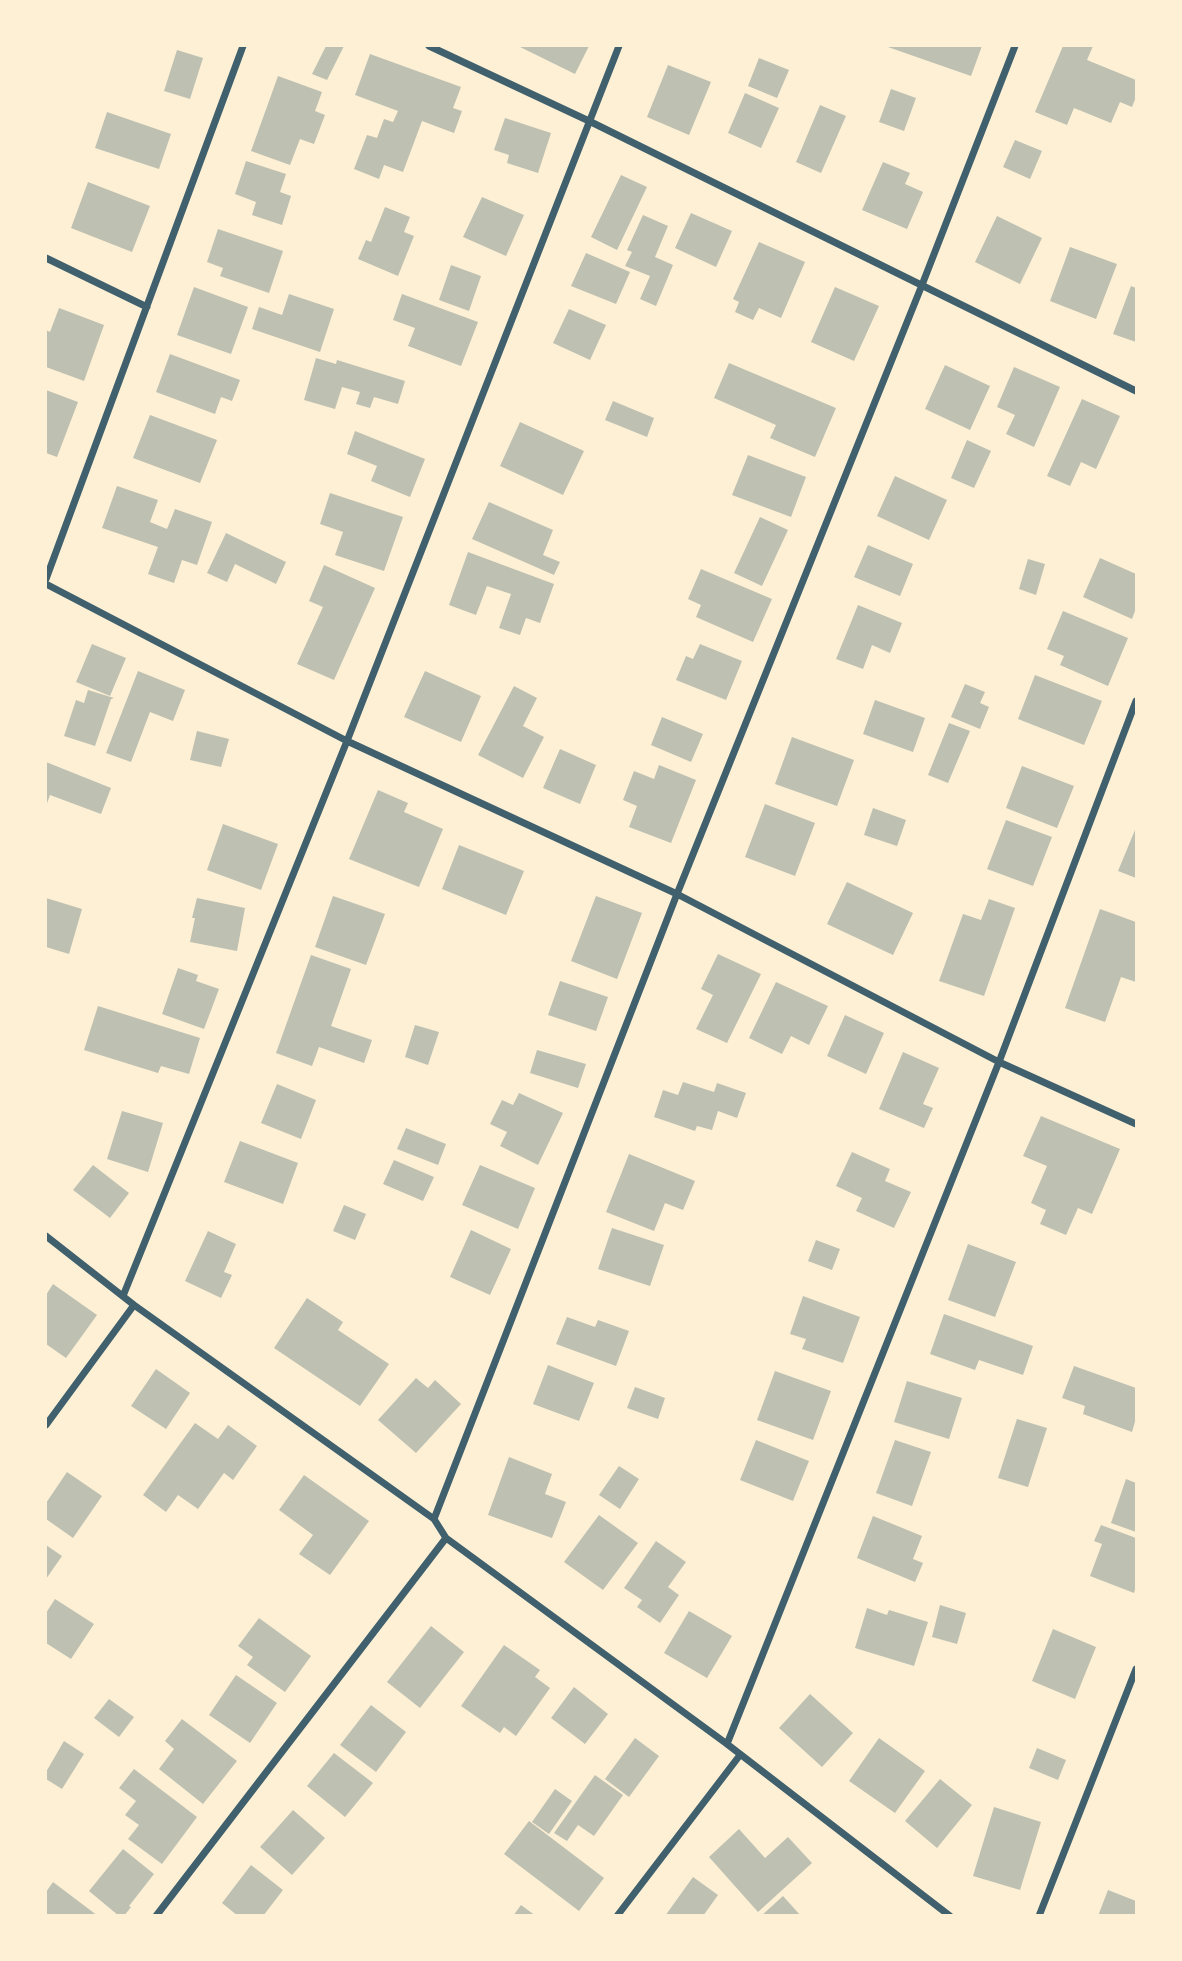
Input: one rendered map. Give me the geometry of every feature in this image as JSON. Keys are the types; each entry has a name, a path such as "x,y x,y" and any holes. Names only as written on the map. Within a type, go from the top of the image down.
{"street":[{"path":"243,46 46,582 347,741 677,894 999,1062 1136,1124"},
{"path":"429,46 589,121 1136,391"},
{"path":"123,1296 347,741 619,46"},
{"path":"434,1519 677,894 922,285 1015,46"},
{"path":"46,258 147,307"},
{"path":"727,1744 999,1062 1136,701"},
{"path":"46,1236 134,1305 434,1519 446,1538 727,1744 950,1916"},
{"path":"46,1424 134,1305"},
{"path":"156,1916 446,1538"},
{"path":"1039,1916 1136,1669"},
{"path":"617,1916 740,1755"}],"building":[{"path":"326,46 344,46 327,80 312,74"},
{"path":"518,46 589,46 575,74"},
{"path":"885,46 982,46 971,76"},
{"path":"1063,46 1093,46 1087,60 1136,80 1136,97 1132,107 1120,102 1111,123 1074,108 1067,125 1035,112"},
{"path":"177,50 203,58 190,99 164,91"},
{"path":"370,54 461,87 453,108 462,111 454,133 422,121 403,172 384,165 379,179 354,169 367,135 377,138 384,119 393,122 398,111 355,95"},
{"path":"759,58 789,70 777,98 748,86"},
{"path":"668,65 711,82 689,135 647,117"},
{"path":"278,76 322,92 315,111 325,115 314,144 300,139 290,165 251,151"},
{"path":"891,89 916,98 904,131 879,122"},
{"path":"745,93 779,108 761,148 728,133"},
{"path":"820,105 846,116 821,173 796,162"},
{"path":"107,112 171,134 159,169 95,148"},
{"path":"505,118 551,133 538,173 507,163 509,155 494,150"},
{"path":"1015,140 1042,151 1030,179 1003,167"},
{"path":"246,161 286,174 280,192 291,196 282,225 252,215 256,202 235,194"},
{"path":"883,162 910,173 905,184 923,192 907,229 862,210"},
{"path":"621,175 647,187 617,250 591,237"},
{"path":"88,182 150,206 132,252 71,228"},
{"path":"482,197 524,215 506,256 463,237"},
{"path":"385,207 410,217 404,232 414,236 398,276 358,259 366,240 371,242"},
{"path":"691,213 732,231 716,267 675,248"},
{"path":"643,215 668,226 655,257 673,265 656,306 640,299 650,276 625,266 632,252 627,250"},
{"path":"997,216 1042,238 1020,284 975,262"},
{"path":"218,229 283,251 269,293 220,276 223,268 207,262"},
{"path":"759,242 805,262 781,318 759,308 753,320 735,312 739,302 733,299"},
{"path":"1070,247 1117,264 1096,319 1050,301"},
{"path":"586,253 630,272 616,304 571,286"},
{"path":"451,265 481,276 469,311 439,300"},
{"path":"1131,286 1136,288 1136,342 1113,334"},
{"path":"194,287 248,307 231,354 177,335"},
{"path":"835,287 879,306 854,361 811,342"},
{"path":"289,294 334,309 320,352 252,329 259,307 282,315"},
{"path":"402,294 478,322 461,366 408,346 415,328 393,320"},
{"path":"59,308 104,325 84,381 46,367 46,330 50,332"},
{"path":"569,309 606,325 590,360 553,343"},
{"path":"170,354 240,380 232,401 221,397 215,414 156,392"},
{"path":"316,358 336,364 337,360 405,381 398,404 374,397 370,408 356,404 360,392 342,387 335,409 304,400"},
{"path":"729,363 836,408 815,457 770,438 776,425 714,398"},
{"path":"945,365 990,386 970,430 925,409"},
{"path":"1014,367 1060,387 1034,447 1006,434 1015,415 997,407"},
{"path":"46,390 78,402 57,457 46,453"},
{"path":"1082,399 1120,416 1096,469 1081,462 1070,486 1047,476"},
{"path":"613,401 654,418 647,437 605,420"},
{"path":"150,415 217,440 200,483 133,458"},
{"path":"520,422 584,451 563,495 500,466"},
{"path":"355,431 425,459 410,497 371,481 377,466 347,454"},
{"path":"967,440 991,451 974,488 951,478"},
{"path":"748,455 806,477 791,517 732,495"},
{"path":"895,476 947,500 929,540 877,516"},
{"path":"117,486 158,500 150,522 167,529 175,509 212,522 197,565 182,560 174,583 148,574 158,547 102,528"},
{"path":"330,493 403,517 384,571 335,555 343,532 320,524"},
{"path":"489,502 553,530 543,555 560,562 554,575 472,539"},
{"path":"760,517 788,530 762,586 734,573"},
{"path":"226,533 286,562 276,584 235,564 227,582 207,573"},
{"path":"868,545 913,564 900,596 854,577"},
{"path":"468,552 554,584 540,623 526,618 520,635 499,628 511,594 487,586 476,615 449,605"},
{"path":"1100,558 1136,574 1136,608 1132,619 1083,597"},
{"path":"1028,559 1045,564 1036,595 1019,589"},
{"path":"324,565 375,588 334,680 297,664 323,607 309,601"},
{"path":"701,569 772,599 753,642 696,617 701,605 688,599"},
{"path":"858,605 902,623 890,653 872,645 863,669 836,659"},
{"path":"1063,611 1128,638 1108,686 1060,665 1064,656 1047,649"},
{"path":"92,644 126,658 110,696 76,682"},
{"path":"700,644 742,661 726,700 676,680 686,656 693,659"},
{"path":"138,671 185,690 173,721 150,712 131,762 106,753"},
{"path":"425,671 481,696 461,742 404,717"},
{"path":"1035,675 1102,701 1084,745 1018,719"},
{"path":"965,684 985,692 980,703 989,707 980,729 951,717"},
{"path":"514,686 537,698 523,726 544,737 523,778 478,755"},
{"path":"88,690 114,698 111,699 95,746 64,736 76,700 84,703"},
{"path":"875,700 925,718 913,752 863,734"},
{"path":"662,717 703,734 691,762 651,745"},
{"path":"949,723 970,731 948,783 928,775"},
{"path":"197,731 229,739 221,767 190,760"},
{"path":"792,737 854,760 837,806 775,784"},
{"path":"560,749 596,765 580,804 543,788"},
{"path":"46,762 111,788 101,814 50,795 46,806"},
{"path":"659,765 696,780 671,843 629,827 637,806 623,800 634,771 654,779"},
{"path":"1022,766 1074,786 1057,828 1006,808"},
{"path":"378,790 408,803 404,812 443,829 419,887 349,859"},
{"path":"765,804 815,823 795,876 745,857"},
{"path":"873,808 906,820 897,846 864,835"},
{"path":"1006,820 1052,837 1033,886 987,869"},
{"path":"223,824 278,844 261,890 207,870"},
{"path":"1136,831 1136,878 1118,871"},
{"path":"459,845 524,871 506,915 442,889"},
{"path":"847,882 913,913 893,955 827,924"},
{"path":"333,896 385,914 366,965 315,947"},
{"path":"596,896 642,913 617,979 571,961"},
{"path":"46,898 82,909 69,954 46,947"},
{"path":"197,898 245,908 237,951 190,942"},
{"path":"989,899 1015,908 984,996 939,981 963,914 981,920"},
{"path":"1100,909 1136,922 1136,982 1121,977 1105,1022 1065,1008"},
{"path":"718,954 761,974 727,1043 696,1029 713,995 701,989"},
{"path":"311,955 351,969 331,1026 372,1040 364,1063 319,1047 312,1066 276,1053"},
{"path":"178,968 198,975 196,981 219,989 204,1029 162,1014"},
{"path":"560,981 608,997 596,1031 548,1015"},
{"path":"776,982 828,1006 809,1045 791,1036 782,1054 749,1038"},
{"path":"98,1006 200,1038 189,1074 161,1066 158,1073 84,1050"},
{"path":"845,1015 884,1033 866,1074 827,1056"},
{"path":"415,1025 439,1032 428,1065 405,1057"},
{"path":"537,1050 586,1064 578,1088 530,1073"},
{"path":"903,1052 939,1068 923,1104 933,1108 924,1128 879,1109"},
{"path":"683,1082 714,1092 717,1083 746,1093 737,1118 718,1111 712,1130 697,1126 695,1131 654,1117 663,1090 678,1095"},
{"path":"277,1084 316,1100 301,1139 261,1123"},
{"path":"519,1093 563,1113 538,1165 500,1146 507,1132 490,1124 502,1100 513,1105"},
{"path":"122,1111 163,1123 148,1172 107,1159"},
{"path":"1041,1116 1120,1149 1092,1214 1078,1208 1066,1235 1040,1224 1046,1210 1031,1203 1047,1166 1023,1156"},
{"path":"406,1128 446,1144 438,1165 397,1149"},
{"path":"240,1141 298,1163 283,1204 224,1182"},
{"path":"852,1152 890,1169 885,1181 911,1192 894,1228 856,1211 862,1198 836,1186"},
{"path":"629,1154 695,1181 683,1210 665,1203 654,1231 606,1212"},
{"path":"394,1160 434,1177 423,1201 383,1184"},
{"path":"93,1165 129,1193 110,1218 73,1190"},
{"path":"480,1165 535,1188 518,1229 462,1205"},
{"path":"344,1205 366,1214 355,1240 333,1231"},
{"path":"612,1228 664,1245 650,1286 598,1269"},
{"path":"471,1230 511,1249 490,1295 450,1277"},
{"path":"208,1231 236,1244 224,1272 232,1275 221,1298 185,1281"},
{"path":"816,1240 840,1249 832,1270 808,1261"},
{"path":"968,1244 1016,1262 995,1317 948,1300"},
{"path":"53,1284 97,1315 66,1358 46,1344 46,1295"},
{"path":"803,1296 860,1317 843,1363 802,1349 806,1339 790,1334"},
{"path":"307,1298 343,1322 338,1330 389,1364 360,1406 274,1348"},
{"path":"944,1314 1033,1346 1023,1375 979,1360 975,1370 930,1354"},
{"path":"567,1317 595,1327 598,1320 629,1331 616,1366 556,1344"},
{"path":"548,1365 594,1383 579,1421 533,1404"},
{"path":"1074,1366 1136,1388 1136,1418 1132,1432 1083,1414 1085,1406 1062,1398"},
{"path":"156,1369 190,1393 166,1429 131,1406"},
{"path":"775,1371 831,1391 813,1440 757,1420"},
{"path":"416,1378 428,1388 435,1380 461,1404 416,1453 378,1420"},
{"path":"907,1381 962,1398 949,1439 894,1422"},
{"path":"635,1387 665,1398 658,1419 627,1408"},
{"path":"1017,1419 1047,1428 1028,1487 998,1478"},
{"path":"195,1423 218,1439 228,1425 257,1446 233,1480 224,1473 198,1509 178,1495 166,1512 143,1495"},
{"path":"756,1440 809,1461 793,1501 740,1480"},
{"path":"895,1440 931,1452 912,1506 876,1493"},
{"path":"509,1457 552,1474 545,1494 566,1502 552,1538 488,1515"},
{"path":"619,1466 639,1479 620,1509 599,1495"},
{"path":"67,1472 102,1496 73,1538 46,1519 46,1503"},
{"path":"304,1475 369,1521 330,1575 299,1554 313,1535 279,1510"},
{"path":"1126,1479 1136,1483 1136,1532 1111,1523"},
{"path":"599,1515 638,1543 603,1590 564,1562"},
{"path":"873,1516 922,1536 913,1559 923,1563 915,1582 857,1558"},
{"path":"1101,1525 1136,1538 1134,1593 1090,1576 1102,1544 1094,1541"},
{"path":"656,1541 686,1562 668,1587 679,1595 660,1623 637,1607 642,1600 624,1588"},
{"path":"46,1545 62,1556 46,1579"},
{"path":"55,1599 94,1624 71,1659 46,1643 46,1613"},
{"path":"940,1605 966,1613 957,1644 932,1637"},
{"path":"867,1608 887,1615 889,1610 928,1622 914,1666 855,1648"},
{"path":"689,1611 732,1636 707,1678 664,1653"},
{"path":"259,1618 311,1656 285,1692 247,1665 253,1657 238,1646"},
{"path":"431,1626 464,1652 420,1708 387,1682"},
{"path":"1053,1629 1096,1647 1075,1699 1032,1681"},
{"path":"504,1645 540,1670 535,1677 550,1688 516,1736 504,1727 500,1733 461,1706"},
{"path":"236,1675 277,1703 250,1743 209,1715"},
{"path":"574,1687 608,1714 585,1744 551,1718"},
{"path":"810,1694 853,1733 822,1767 779,1728"},
{"path":"109,1699 134,1717 119,1737 94,1718"},
{"path":"371,1705 406,1732 376,1772 340,1745"},
{"path":"182,1719 237,1761 203,1804 159,1769 174,1749 165,1741"},
{"path":"635,1738 659,1756 629,1797 605,1779"},
{"path":"879,1738 925,1771 895,1813 849,1781"},
{"path":"64,1741 84,1754 62,1789 46,1779 46,1772"},
{"path":"1037,1748 1066,1760 1058,1780 1029,1768"},
{"path":"334,1753 373,1783 345,1817 307,1786"},
{"path":"134,1769 197,1817 162,1864 128,1839 139,1825 125,1815 136,1801 119,1788"},
{"path":"595,1775 623,1795 594,1836 578,1825 567,1841 554,1833"},
{"path":"940,1779 972,1805 937,1848 905,1821"},
{"path":"555,1789 572,1801 549,1834 532,1822"},
{"path":"994,1807 1041,1822 1020,1890 973,1876"},
{"path":"293,1810 325,1838 292,1875 260,1847"},
{"path":"529,1821 604,1878 579,1911 504,1854"},
{"path":"739,1829 765,1858 788,1837 812,1863 758,1912 709,1857"},
{"path":"123,1849 154,1874 124,1916 119,1916 89,1891"},
{"path":"251,1865 283,1890 263,1916 238,1916 222,1903"},
{"path":"693,1877 718,1895 703,1916 665,1916"},
{"path":"53,1882 98,1916 46,1916 46,1892"},
{"path":"1108,1890 1136,1901 1136,1916 1098,1916"},
{"path":"783,1896 801,1916 761,1916"},
{"path":"521,1905 536,1916 513,1916"}]}
